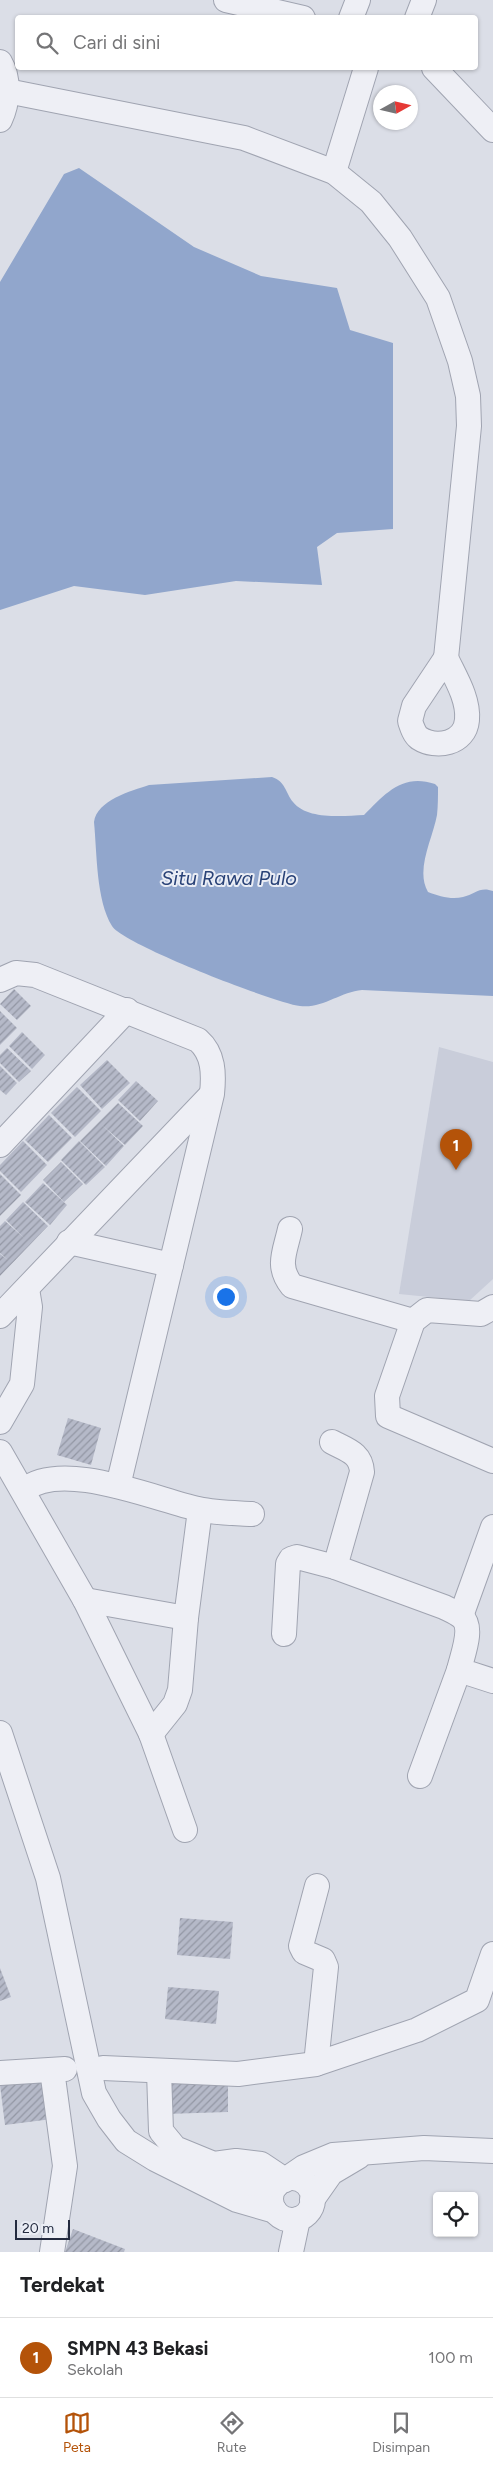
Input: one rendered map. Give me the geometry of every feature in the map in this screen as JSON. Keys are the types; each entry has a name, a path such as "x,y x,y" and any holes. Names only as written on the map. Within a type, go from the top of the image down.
{"street":[{"path":"226,0 289,15"},
{"path":"352,15 358,0"},
{"path":"418,15 424,0"},
{"path":"0,62 7,90 4,111 0,120"},
{"path":"334,172 365,70"},
{"path":"436,70 493,130"},
{"path":"7,90 244,138 334,172 371,202 400,238 438,298 460,361 468,396 469,426 446,658"},
{"path":"0,980 16,973 29,973 127,1010 198,1040 204,1045 209,1054 214,1077 212,1094 118,1486"},
{"path":"0,1145 127,1010"},
{"path":"0,1316 212,1094"},
{"path":"290,1229 282,1267 283,1275 292,1286 413,1321"},
{"path":"70,1242 171,1265"},
{"path":"0,1422 22,1384 30,1307 27,1289"},
{"path":"493,1307 481,1314 428,1310 413,1321 387,1396 388,1416 493,1461"},
{"path":"332,1442 354,1452 361,1464 362,1472 335,1567"},
{"path":"0,1452 24,1490 85,1600 151,1734 185,1830"},
{"path":"24,1490 40,1481 57,1478 118,1486 200,1510 252,1514"},
{"path":"151,1734 178,1698 200,1510"},
{"path":"461,1616 493,1527"},
{"path":"284,1634 288,1564 291,1559 297,1557 335,1567 444,1607 461,1616 465,1621 468,1631 459,1670 420,1776"},
{"path":"85,1600 186,1618"},
{"path":"459,1670 493,1681"},
{"path":"0,1733 48,1878 62,1939 80,2038 94,2093 109,2119 126,2141 199,2182 237,2200 275,2211 285,2219 298,2219 308,2212 312,2200 330,2173 368,2152"},
{"path":"316,2064 326,1967 323,1960 310,1956 303,1951 301,1946 317,1886"},
{"path":"103,2068 159,2072 238,2074 316,2064 417,2030 477,2000 493,1954"},
{"path":"0,2073 59,2069 65,2166 52,2252"},
{"path":"159,2072 161,2131 175,2148 214,2164 236,2161 261,2164 281,2182"},
{"path":"275,2211 271,2198 281,2182 304,2167 324,2158 368,2152 424,2148 493,2151"},
{"path":"199,2182 281,2182 291,2178 304,2182 311,2193 312,2200"},
{"path":"291,2252 298,2219"}],"shaded area":[{"path":"439,1047 493,1062 493,1279 469,1301 399,1294"}],"water":[{"path":"79,168 194,247 261,276 337,288 350,330 393,343 393,529 337,533 317,547 322,585 236,581 145,595 74,586 0,610 0,282 64,174"},
{"name":"Situ Rawa Pulo","path":"272,777 283,784 293,802 299,808 307,812 326,816 364,815 387,793 404,783 423,781 435,784 438,787 437,815 424,864 424,883 428,892 450,898 463,897 485,889 493,891 493,996 362,990 354,991 316,1005 300,1006 261,995 200,972 142,946 112,926 103,903 97,862 94,822 96,814 101,808 116,798 149,785"}],"building":[{"path":"14,989 31,1006 17,1020 0,1004"},
{"path":"0,1011 17,1028 0,1045"},
{"path":"22,1032 45,1055 32,1069 9,1046"},
{"path":"7,1048 31,1071 19,1082 0,1063 0,1055"},
{"path":"107,1060 130,1083 102,1109 80,1085"},
{"path":"0,1066 17,1083 6,1095 0,1090"},
{"path":"136,1081 158,1101 140,1121 118,1100"},
{"path":"77,1087 101,1111 75,1137 51,1113"},
{"path":"118,1103 143,1126 125,1145 102,1125 124,1146 106,1166 80,1141"},
{"path":"49,1115 72,1138 48,1162 25,1140"},
{"path":"23,1141 47,1165 21,1192 0,1171 0,1165"},
{"path":"79,1141 105,1167 86,1185 61,1160"},
{"path":"61,1162 83,1184 64,1202 43,1180"},
{"path":"0,1174 21,1195 0,1216"},
{"path":"43,1183 67,1205 50,1225 25,1202"},
{"path":"23,1202 48,1226 0,1276 0,1254 8,1260 0,1253 0,1226 5,1221 24,1238 6,1220"},
{"path":"68,1418 101,1428 91,1465 57,1455"},
{"path":"180,1918 233,1922 230,1959 177,1955"},
{"path":"0,1968 11,1997 0,2001"},
{"path":"168,1987 219,1991 216,2024 165,2019"},
{"path":"166,2077 228,2078 228,2112 166,2114"},
{"path":"47,2079 52,2119 5,2125 0,2085"},
{"path":"73,2229 125,2249 124,2252 65,2252"}],"place":[{"name":"SMPN 43 Bekasi","path":"456,1170"}]}
